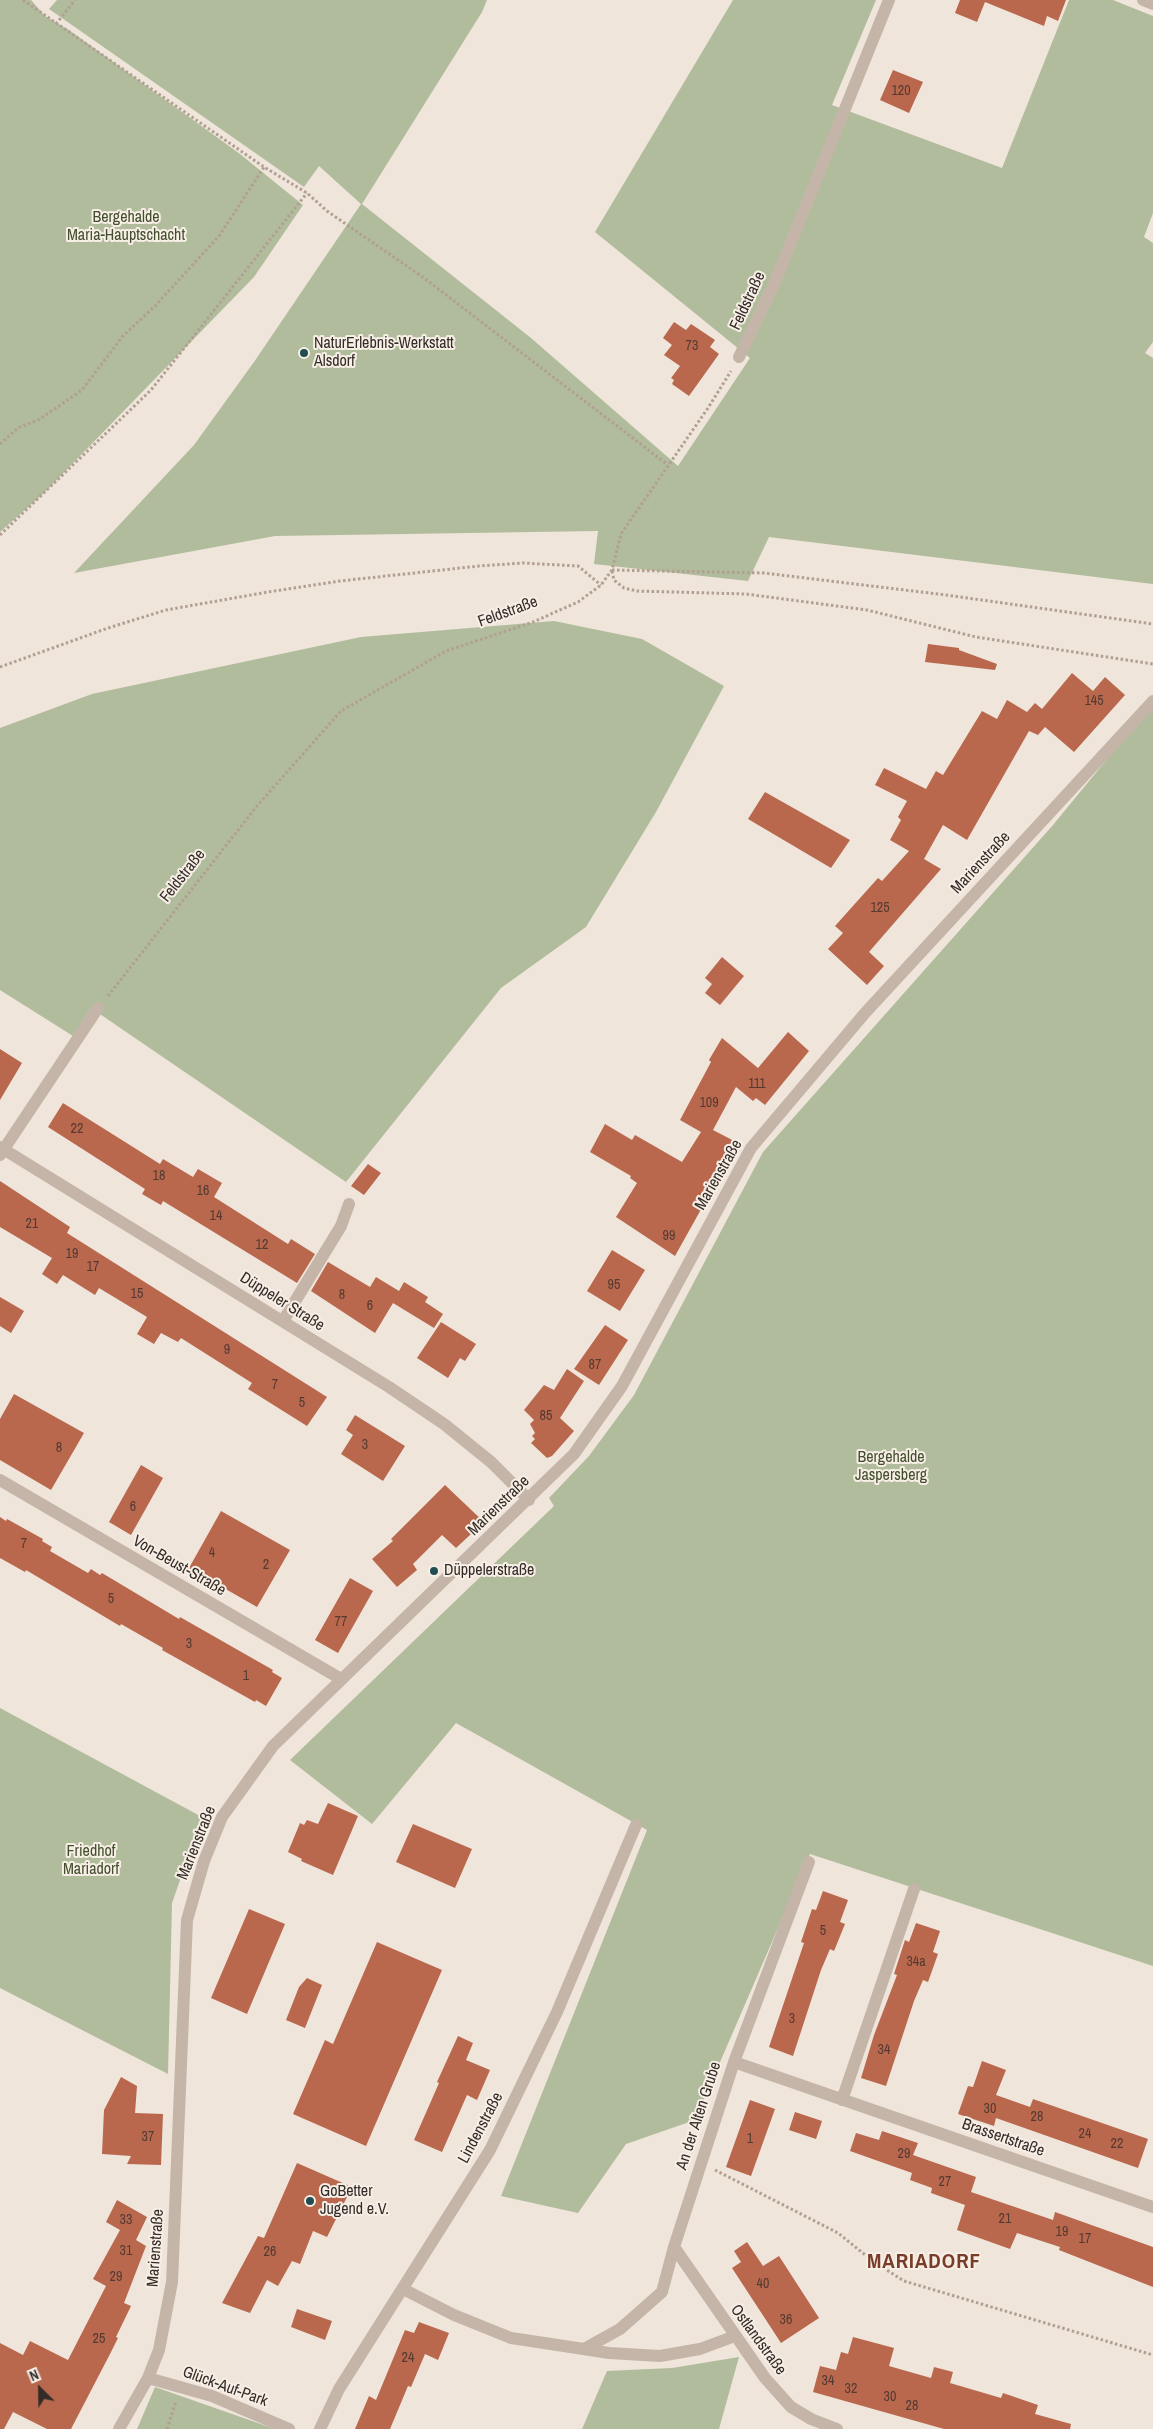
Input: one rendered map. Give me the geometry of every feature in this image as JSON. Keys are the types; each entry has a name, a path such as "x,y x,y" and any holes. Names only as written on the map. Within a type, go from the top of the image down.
{"street":[{"name":"Feldstraße","path":"739,357 775,282 889,0"},
{"path":"1143,0 1153,4"},
{"name":"Marienstraße","path":"120,2429 148,2378 159,2350 172,2282 187,1920 204,1861 222,1817 273,1746 529,1500 574,1454 622,1386 751,1148 864,1013 1153,701"},
{"path":"1,1151 98,1008"},
{"name":"Düppeler Straße","path":"1,1151 389,1387 444,1424 491,1462 529,1500"},
{"path":"283,1321 341,1226 349,1204"},
{"name":"Von-Beust-Straße","path":"0,1480 341,1680"},
{"name":"Lindenstraße","path":"320,2429 339,2389 490,2150 558,2012 636,1825"},
{"name":"An der Alten Grube","path":"584,2348 620,2329 662,2292 674,2247 734,2062 809,1862"},
{"path":"842,2100 914,1889"},
{"name":"Brassertstraße","path":"734,2062 1153,2207"},
{"name":"Ostlandstraße","path":"674,2247 764,2378 791,2407 811,2419 837,2429"},
{"path":"403,2288 454,2315 511,2338 660,2356 700,2349 734,2336"},
{"name":"Glück-Auf-Park","path":"148,2378 212,2396 289,2429"}],"path":[{"path":"23,0 264,167 307,193 327,211 424,278 668,465"},
{"path":"56,24 75,0"},
{"path":"0,444 18,428 40,418 82,390 123,336 155,306 219,236 264,167"},
{"path":"0,534 151,390 307,193"},
{"name":"Feldstraße","path":"98,1008 257,806 341,711 446,651 533,622 578,602 601,585 612,570 621,534 708,408 739,357"},
{"path":"0,668 108,628 166,610 340,581 479,566 522,564 578,566 601,585"},
{"path":"1153,624 946,595 764,573 612,570 614,580 624,588 637,591 746,594 867,610 976,637 1153,664"},
{"path":"701,2163 838,2233 874,2262 904,2281 1153,2355"},
{"path":"167,2429 182,2387"}],"green space":[{"name":"Bergehalde Maria-Hauptschacht","path":"0,0 31,0 45,16 69,30 240,154 303,205 254,277 44,493 0,532"},
{"path":"57,0 487,0 482,12 362,204 531,338 678,466 750,358 595,232 733,0 876,0 832,105 1002,168 1069,0 1113,0 1153,16 1153,213 1144,237 1153,243 1153,342 1145,353 1153,358 1153,584 769,537 748,581 594,564 598,531 275,536 74,573 194,445 254,362 361,204 319,166 304,187 49,9"},
{"path":"554,621 642,639 724,686 656,812 586,927 501,988 346,1182 91,1008 73,1036 0,990 0,728 92,694 361,637"},
{"name":"Bergehalde Jaspersberg","path":"1153,707 1153,1966 810,1854 695,2120 626,2144 578,2213 501,2196 647,1830 456,1723 372,1824 290,1760 554,1506 549,1498 589,1456 634,1395 763,1152 1053,825 1135,725"},
{"name":"Friedhof Mariadorf","path":"0,1708 202,1817 172,1903 168,2074 0,1988"},
{"path":"739,2357 719,2429 582,2429 607,2371 672,2368"},
{"path":"155,2387 275,2429 137,2429"}],"building":[{"path":"960,0 1066,0 1058,21 1047,16 1044,26 985,2 977,22 955,13"},
{"path":"893,70 923,82 909,113 880,100"},
{"path":"674,322 686,330 691,324 715,340 710,347 719,354 689,396 672,384 674,380 671,378 680,366 664,355 672,345 663,338"},
{"path":"928,644 959,648 959,650 997,664 995,670 925,662"},
{"path":"1072,673 1093,691 1105,677 1125,695 1074,752 1045,727 1038,735 1029,731 967,840 943,825 924,859 941,869 869,952 884,966 867,985 828,949 843,933 835,926 878,878 882,881 909,851 890,840 901,820 898,817 907,801 875,785 884,768 926,789 936,771 943,775 982,711 997,719 1007,700 1027,712 1035,703 1042,709"},
{"path":"765,792 850,840 831,868 748,819"},
{"path":"722,957 744,976 720,1005 705,993 712,984 705,978"},
{"path":"788,1032 809,1051 765,1105 756,1098 753,1101 736,1087 713,1130 738,1143 675,1256 616,1217 637,1183 630,1178 631,1176 590,1152 605,1124 632,1140 635,1135 682,1162 701,1132 680,1120 711,1062 709,1060 722,1038 758,1068"},
{"path":"0,1049 22,1063 0,1100"},
{"path":"63,1103 160,1164 163,1159 193,1177 198,1169 222,1183 214,1197 288,1244 291,1239 315,1254 297,1283 163,1201 161,1205 142,1194 145,1189 48,1127"},
{"path":"368,1164 381,1173 364,1195 351,1186"},
{"path":"0,1181 70,1227 67,1233 327,1397 307,1426 248,1389 252,1383 181,1338 178,1342 161,1333 154,1344 137,1334 147,1317 99,1288 95,1295 63,1275 57,1284 42,1274 52,1258 0,1227"},
{"path":"612,1250 645,1270 620,1311 587,1291"},
{"path":"328,1262 370,1287 376,1277 399,1291 404,1282 428,1297 425,1302 443,1314 434,1328 393,1303 375,1333 311,1291"},
{"path":"0,1297 24,1311 11,1333 0,1326"},
{"path":"441,1322 476,1344 465,1361 460,1358 448,1378 417,1358"},
{"path":"605,1325 628,1340 599,1385 574,1369"},
{"path":"567,1369 584,1381 560,1418 574,1431 552,1456 547,1458 531,1443 535,1439 532,1436 535,1433 530,1424 534,1420 524,1410 544,1385 554,1390"},
{"path":"14,1394 84,1433 51,1490 0,1460 0,1419"},
{"path":"355,1415 405,1446 383,1481 341,1454 353,1435 346,1430"},
{"path":"141,1465 163,1478 131,1535 109,1522"},
{"path":"445,1485 484,1522 456,1548 442,1535 413,1564 417,1570 397,1587 372,1559 393,1541 391,1539"},
{"path":"221,1511 290,1550 257,1607 189,1568"},
{"path":"0,1517 43,1539 42,1541 52,1547 50,1551 88,1573 91,1569 100,1575 102,1573 179,1619 180,1617 273,1670 272,1672 282,1678 266,1706 256,1700 255,1702 162,1650 163,1648 121,1624 120,1626 26,1570 25,1572 0,1558"},
{"path":"350,1578 373,1591 338,1653 315,1640"},
{"path":"328,1803 358,1816 333,1875 301,1861 302,1859 288,1852 300,1823 304,1825 307,1820 318,1824"},
{"path":"413,1824 472,1849 455,1888 396,1862"},
{"path":"823,1891 848,1900 840,1922 845,1924 834,1951 830,1949 821,1970 793,2056 769,2047 804,1943 801,1942 812,1909 816,1910"},
{"path":"249,1909 285,1924 247,2014 211,1998"},
{"path":"916,1923 940,1931 933,1952 938,1954 928,1982 923,1980 914,2001 886,2086 861,2078 874,2035 897,1975 894,1974 905,1940 909,1942"},
{"path":"377,1942 442,1970 366,2146 293,2114 325,2040 333,2044"},
{"path":"307,1978 322,1985 305,2028 286,2020 299,1987"},
{"path":"458,2036 473,2043 466,2060 490,2070 477,2100 467,2095 442,2152 414,2140"},
{"path":"982,2061 1006,2070 996,2095 1030,2107 1033,2099 1148,2139 1138,2168 996,2118 994,2126 958,2114 968,2086 973,2087"},
{"path":"121,2077 137,2086 135,2113 163,2114 161,2165 127,2164 131,2156 102,2154 104,2110"},
{"path":"750,2100 775,2109 751,2176 726,2167"},
{"path":"795,2112 822,2121 816,2139 789,2130"},
{"path":"882,2131 918,2143 913,2155 976,2177 971,2192 1053,2220 1055,2212 1153,2247 1153,2287 1059,2250 1060,2247 1017,2233 1010,2249 957,2230 965,2205 931,2193 932,2188 910,2180 912,2173 850,2151 856,2133 879,2140"},
{"path":"297,2163 352,2187 327,2237 313,2231 300,2264 292,2261 278,2286 267,2280 250,2313 222,2303 258,2236 264,2238"},
{"path":"117,2200 147,2217 136,2240 146,2246 124,2303 131,2306 110,2354 71,2429 47,2429 13,2412 4,2429 0,2429 0,2343 23,2355 30,2341 68,2360 106,2286 93,2279 120,2230 106,2222"},
{"path":"747,2242 763,2266 779,2256 819,2318 781,2343 732,2268 741,2262 734,2251"},
{"path":"297,2309 332,2321 325,2340 291,2327"},
{"path":"419,2322 449,2333 438,2360 425,2354 411,2387 408,2386 390,2429 355,2429 369,2396 376,2400 405,2330 414,2333"},
{"path":"853,2337 894,2348 889,2366 931,2378 934,2367 953,2372 950,2383 1001,2398 1003,2393 1038,2405 1035,2414 1071,2424 1070,2429 944,2429 813,2392 820,2366 836,2370 841,2352 848,2354"}],"place":[{"name":"NaturErlebnis-Werkstatt Alsdorf","path":"304,353"},
{"name":"Düppelerstraße","path":"434,1571"},
{"name":"GoBetter Jugend e.V.","path":"310,2201"}],"district":[{"name":"MARIADORF","path":"924,2262"}]}
